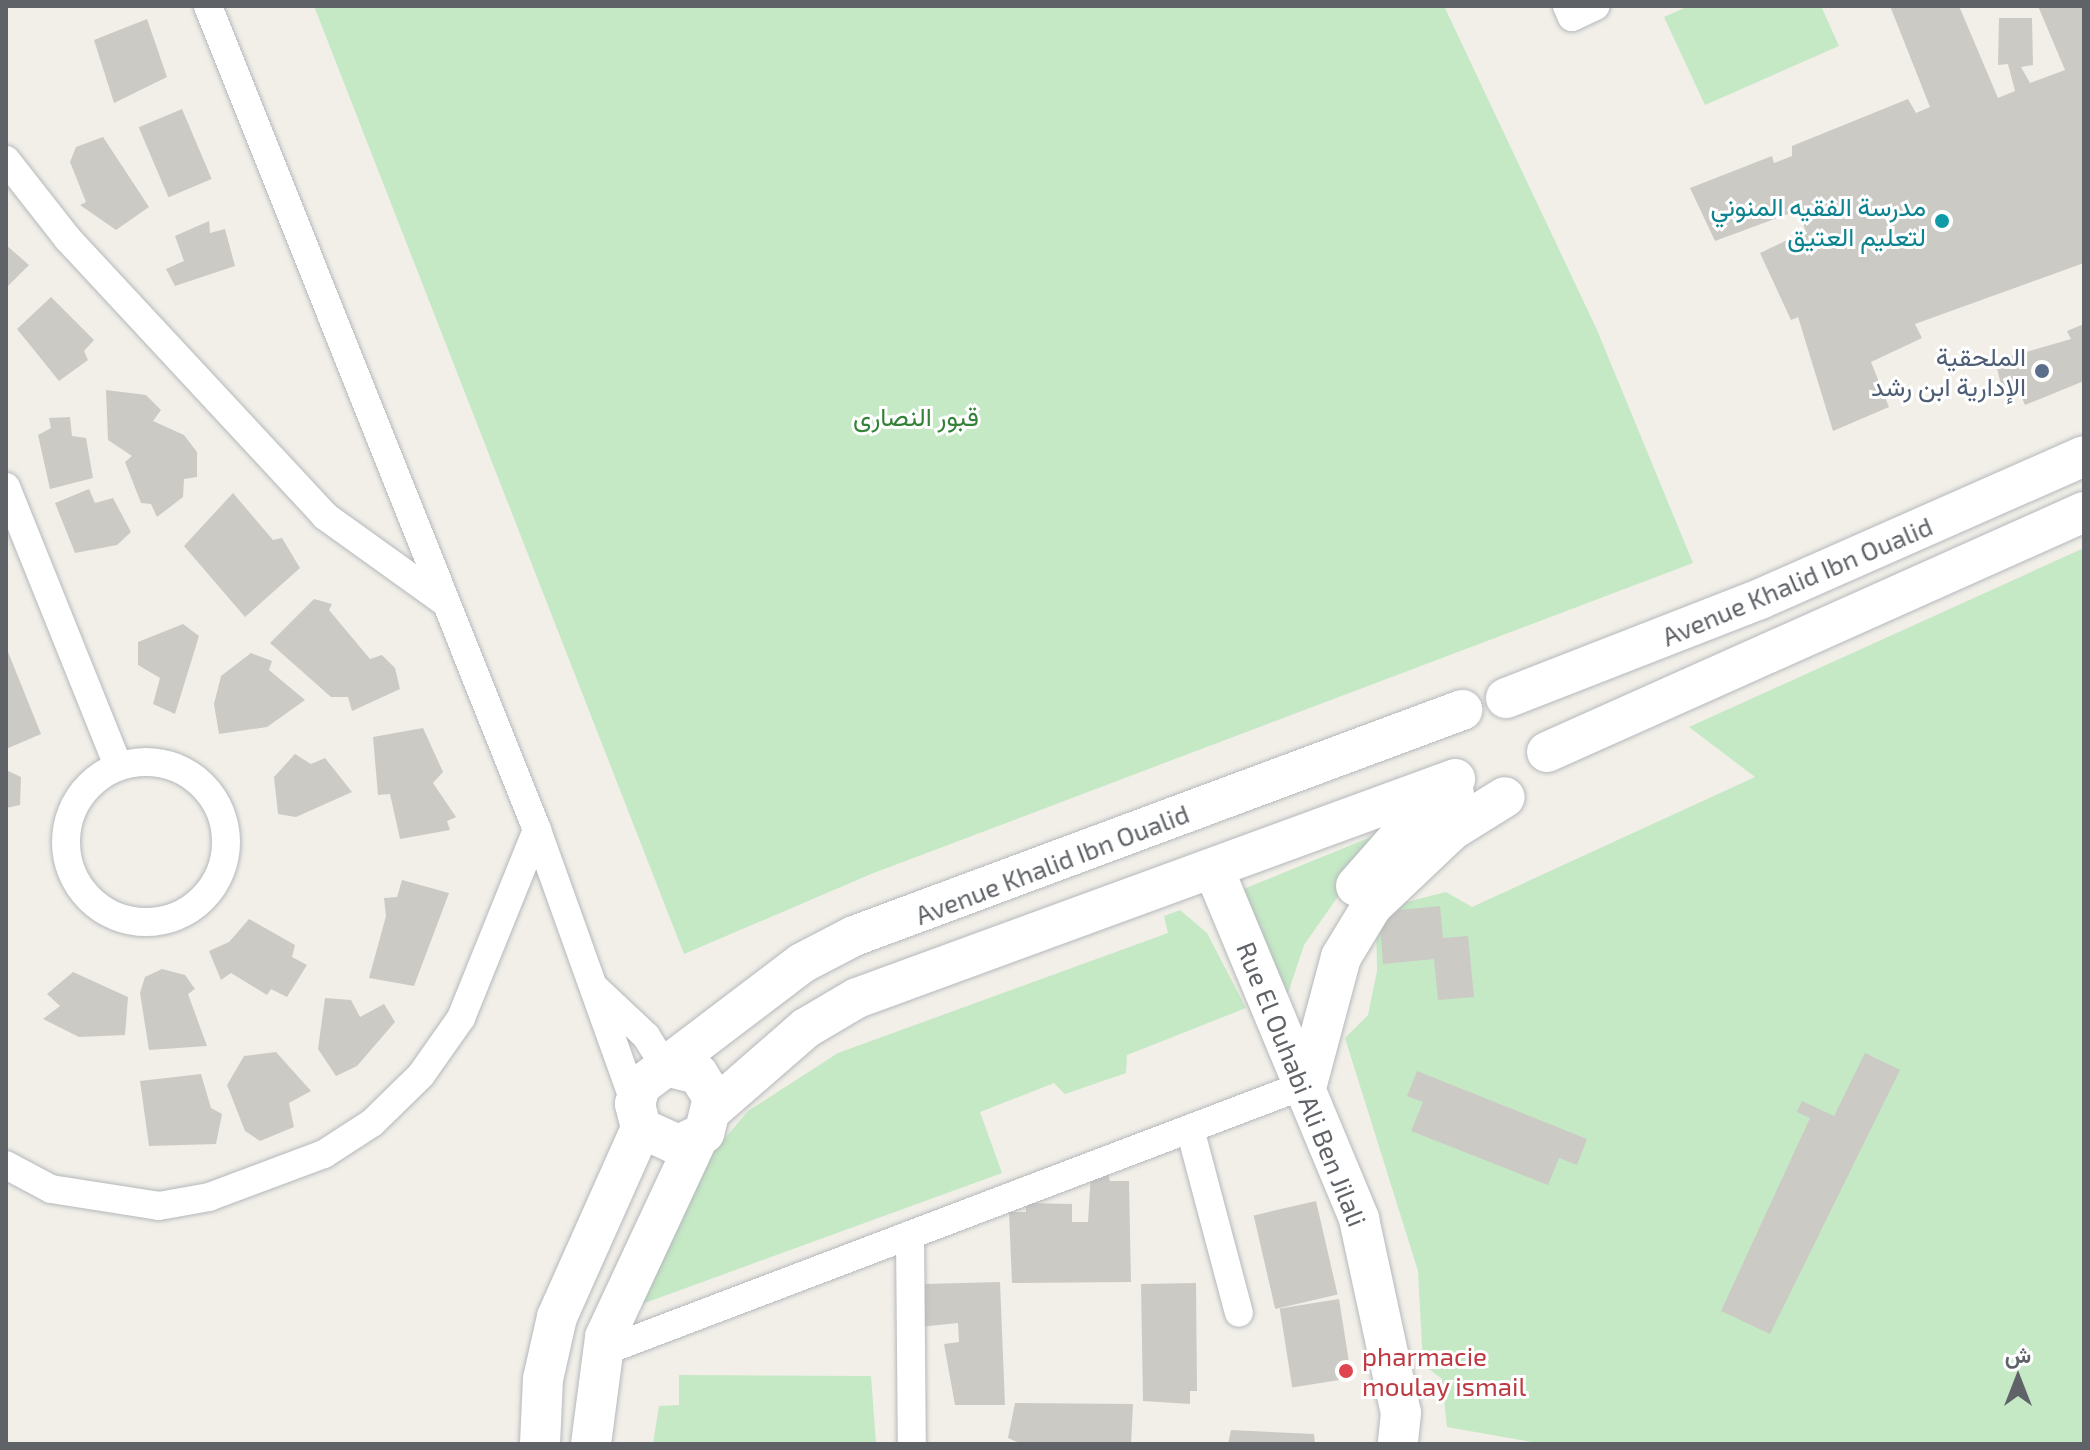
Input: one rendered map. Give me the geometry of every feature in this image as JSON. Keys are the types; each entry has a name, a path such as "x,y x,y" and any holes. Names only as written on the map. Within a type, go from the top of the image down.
{"main road":[{"name":"Avenue Khalid Ibn Oualid","path":"1506,698 1760,599 2084,456"},
{"name":"Avenue Khalid Ibn Oualid","path":"1547,752 2084,512"},
{"path":"1301,1071 1341,957 1372,906 1452,830 1534,781 1547,752 1540,723 1506,698 1462,710 1446,736 1460,784"},
{"name":"Avenue Khalid Ibn Oualid","path":"668,1067 760,992 854,936 1462,710"},
{"path":"638,1116 667,1145 706,1123 806,1028 857,998 1460,784 1505,797"},
{"path":"1301,1071 1309,964 1334,915 1407,828 1460,784"},
{"name":"Rue El Ouhabi Ali Ben Jilali","path":"1214,870 1301,1071 1359,1219 1401,1413 1398,1444"},
{"path":"540,1444 543,1379 557,1317 638,1116 646,1079 668,1067 705,1081 706,1123 641,1247 602,1352 591,1444"}],"street":[{"path":"208,6 442,600 537,830 596,988 638,1116"},
{"path":"1567,6 1572,17 1596,6"},
{"path":"6,160 68,239 325,516 442,600"},
{"path":"6,487 118,766"},
{"path":"150,761 180,769 206,787 223,814 227,845 220,876 202,901 175,918 144,923 113,916 72,876 66,824 95,779 118,766 150,761"},
{"path":"6,1165 64,1192 159,1206 209,1197 324,1154 372,1123 421,1075 461,1018 537,830"},
{"path":"596,988 646,1036 668,1067"},
{"path":"602,1352 1190,1129 1301,1071"},
{"path":"1190,1129 1239,1313"},
{"path":"910,1235 912,1444"}],"green space":[{"name":"قبور النصارى","path":"314,6 1444,6 1597,330 1693,563 871,874 684,954"},
{"path":"1689,6 1821,6 1839,46 1705,105 1664,17"},
{"path":"2084,548 2084,1444 1543,1444 1447,1427 1442,1379 1423,1364 1418,1271 1345,1038 1368,1015 1377,971 1376,910 1446,892 1472,907 1755,777 1689,727"},
{"path":"1383,832 1304,945 1286,999 1239,891"},
{"path":"1180,910 1207,933 1246,1008 1127,1055 1126,1073 1065,1094 1054,1083 980,1112 1002,1173 642,1304 709,1157 748,1111 838,1053 1168,933 1164,916"},
{"path":"679,1375 871,1376 876,1444 653,1444 659,1406 679,1405"}],"building":[{"name":"مدرسة الفقيه المنوني لتعليم العتيق","path":"1890,6 1959,6 1998,98 2015,91 2008,64 1998,65 1999,18 2032,18 2033,65 2021,67 2030,83 2065,70 2038,6 2084,6 2084,263 1915,324 1922,338 1871,362 1889,407 1833,431 1798,317 1791,320 1760,253 1806,231 1796,211 1715,241 1690,188 1772,156 1774,163 1792,156 1792,146 1908,99 1916,113 1930,107"},
{"path":"147,19 167,77 114,103 94,40"},
{"path":"182,109 212,179 168,197 139,127"},
{"path":"103,137 149,207 116,230 80,205 86,202 70,162 76,147"},
{"path":"209,221 210,233 225,229 235,266 175,286 166,269 184,261 175,236"},
{"path":"6,245 29,265 6,288"},
{"path":"51,297 94,340 84,351 88,360 59,381 17,329"},
{"name":"الملحقية الإدارية ابن رشد","path":"2084,324 2084,381 2025,405 2020,393 2005,400 1995,361 2071,339 2067,331"},
{"path":"106,390 146,395 161,410 153,421 184,435 197,452 197,477 184,479 183,497 157,517 151,504 141,503 125,462 132,456 108,440"},
{"path":"70,417 72,436 86,438 93,478 50,489 38,435 51,428 49,418"},
{"path":"89,489 95,503 113,498 131,532 117,545 75,553 55,503"},
{"path":"233,493 273,540 282,538 300,568 245,617 184,546"},
{"path":"314,599 332,604 329,610 370,659 382,655 395,668 400,689 352,711 348,697 331,697 270,643"},
{"path":"183,624 199,636 175,714 153,704 160,678 138,665 138,642"},
{"path":"6,647 41,734 6,749"},
{"path":"251,653 272,661 269,670 305,700 267,727 219,734 214,704 221,676"},
{"path":"423,728 443,772 433,783 456,817 447,821 450,830 400,839 390,794 378,795 373,737"},
{"path":"295,754 311,764 325,758 352,792 296,817 278,814 274,777"},
{"path":"6,770 21,777 20,805 6,808"},
{"path":"402,880 449,893 414,986 369,978 386,916 384,898 397,897"},
{"path":"1440,906 1443,938 1468,936 1474,997 1438,1000 1434,959 1383,964 1379,912"},
{"path":"249,919 295,945 292,957 307,965 287,997 271,989 267,995 231,973 221,980 209,951 229,942"},
{"path":"162,969 185,975 195,989 188,994 207,1046 149,1050 140,993 145,977"},
{"path":"73,972 128,997 125,1035 79,1037 43,1019 60,1006 47,994"},
{"path":"325,998 351,1000 360,1017 384,1004 395,1022 357,1066 336,1076 318,1049"},
{"path":"276,1052 311,1091 289,1103 294,1127 260,1141 245,1131 227,1085 244,1056"},
{"path":"1865,1053 1900,1070 1770,1334 1721,1311 1810,1118 1797,1112 1802,1101 1834,1116"},
{"path":"1417,1071 1587,1139 1577,1165 1559,1158 1548,1185 1411,1131 1423,1102 1407,1096"},
{"path":"201,1074 211,1108 222,1114 216,1144 149,1146 140,1081"},
{"path":"1107,1171 1110,1181 1129,1181 1131,1282 1012,1283 1009,1212 1026,1212 1026,1203 1072,1204 1072,1222 1088,1222 1091,1173"},
{"path":"1316,1201 1338,1295 1275,1309 1254,1215"},
{"path":"1000,1282 1005,1405 955,1405 944,1344 959,1342 958,1323 919,1327 925,1284"},
{"path":"1196,1283 1197,1391 1190,1391 1190,1404 1143,1401 1141,1284"},
{"path":"1339,1299 1352,1378 1292,1387 1280,1308"},
{"path":"1015,1403 1133,1404 1131,1444 1022,1444 1008,1438"},
{"path":"1231,1430 1314,1434 1315,1444 1228,1444"}],"place":[{"name":"مدرسة الفقيه المنوني لتعليم العتيق","path":"1942,221"},
{"name":"الملحقية الإدارية ابن رشد","path":"2042,371"},
{"name":"pharmacie moulay ismail","path":"1346,1371"}]}
